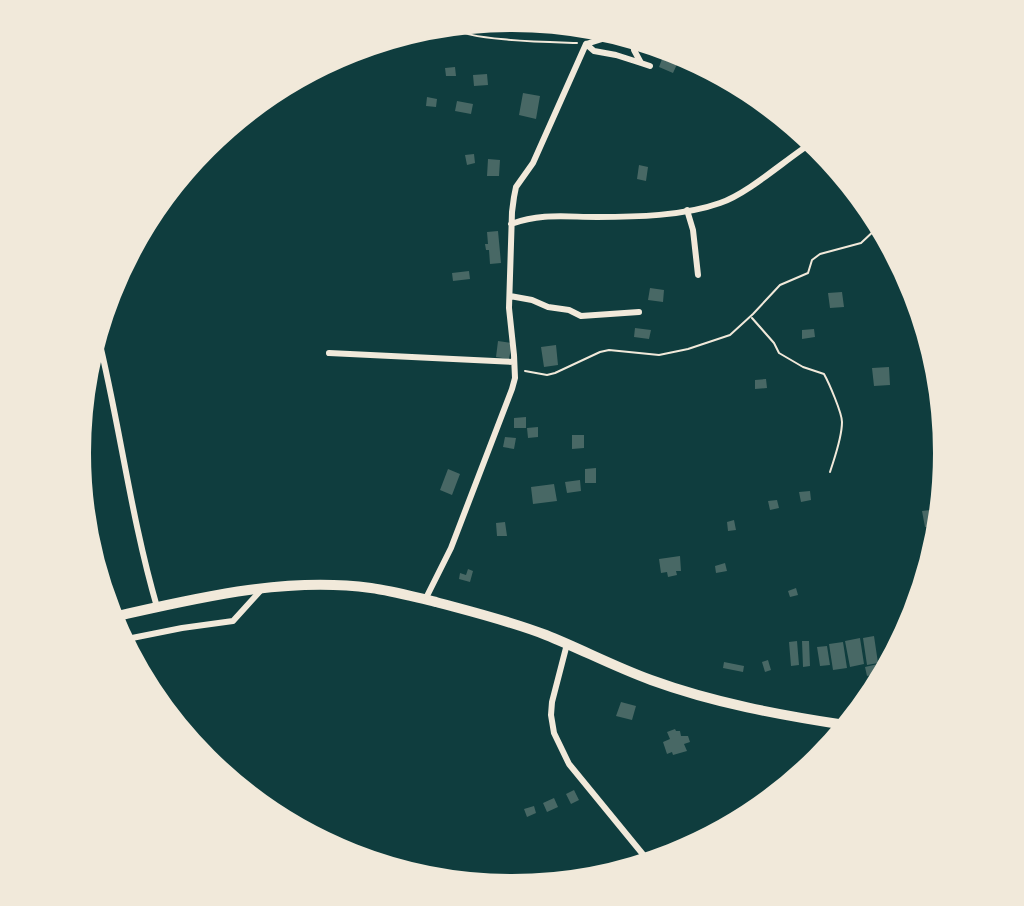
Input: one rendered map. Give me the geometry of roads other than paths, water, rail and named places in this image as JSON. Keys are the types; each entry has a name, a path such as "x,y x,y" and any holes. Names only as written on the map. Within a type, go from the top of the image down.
{"highway":[{"path":"121,615 208,596 262,589 304,586 371,588 519,626 629,672 691,693 754,709 837,724"}],"street":[{"path":"425,600 451,548 512,389 514,366 509,308 511,224 516,187 533,163 586,44 601,39"},
{"path":"586,44 594,51 650,66"},
{"path":"634,48 641,63"},
{"path":"511,224 536,217 626,216 717,205 804,148"},
{"path":"687,210 693,230 698,275"},
{"path":"510,296 569,310 581,316 639,312"},
{"path":"102,350 144,562 157,607"},
{"path":"329,353 514,366"},
{"path":"132,638 233,621 262,589"},
{"path":"567,644 552,702 554,733 569,764 644,855"}]}
